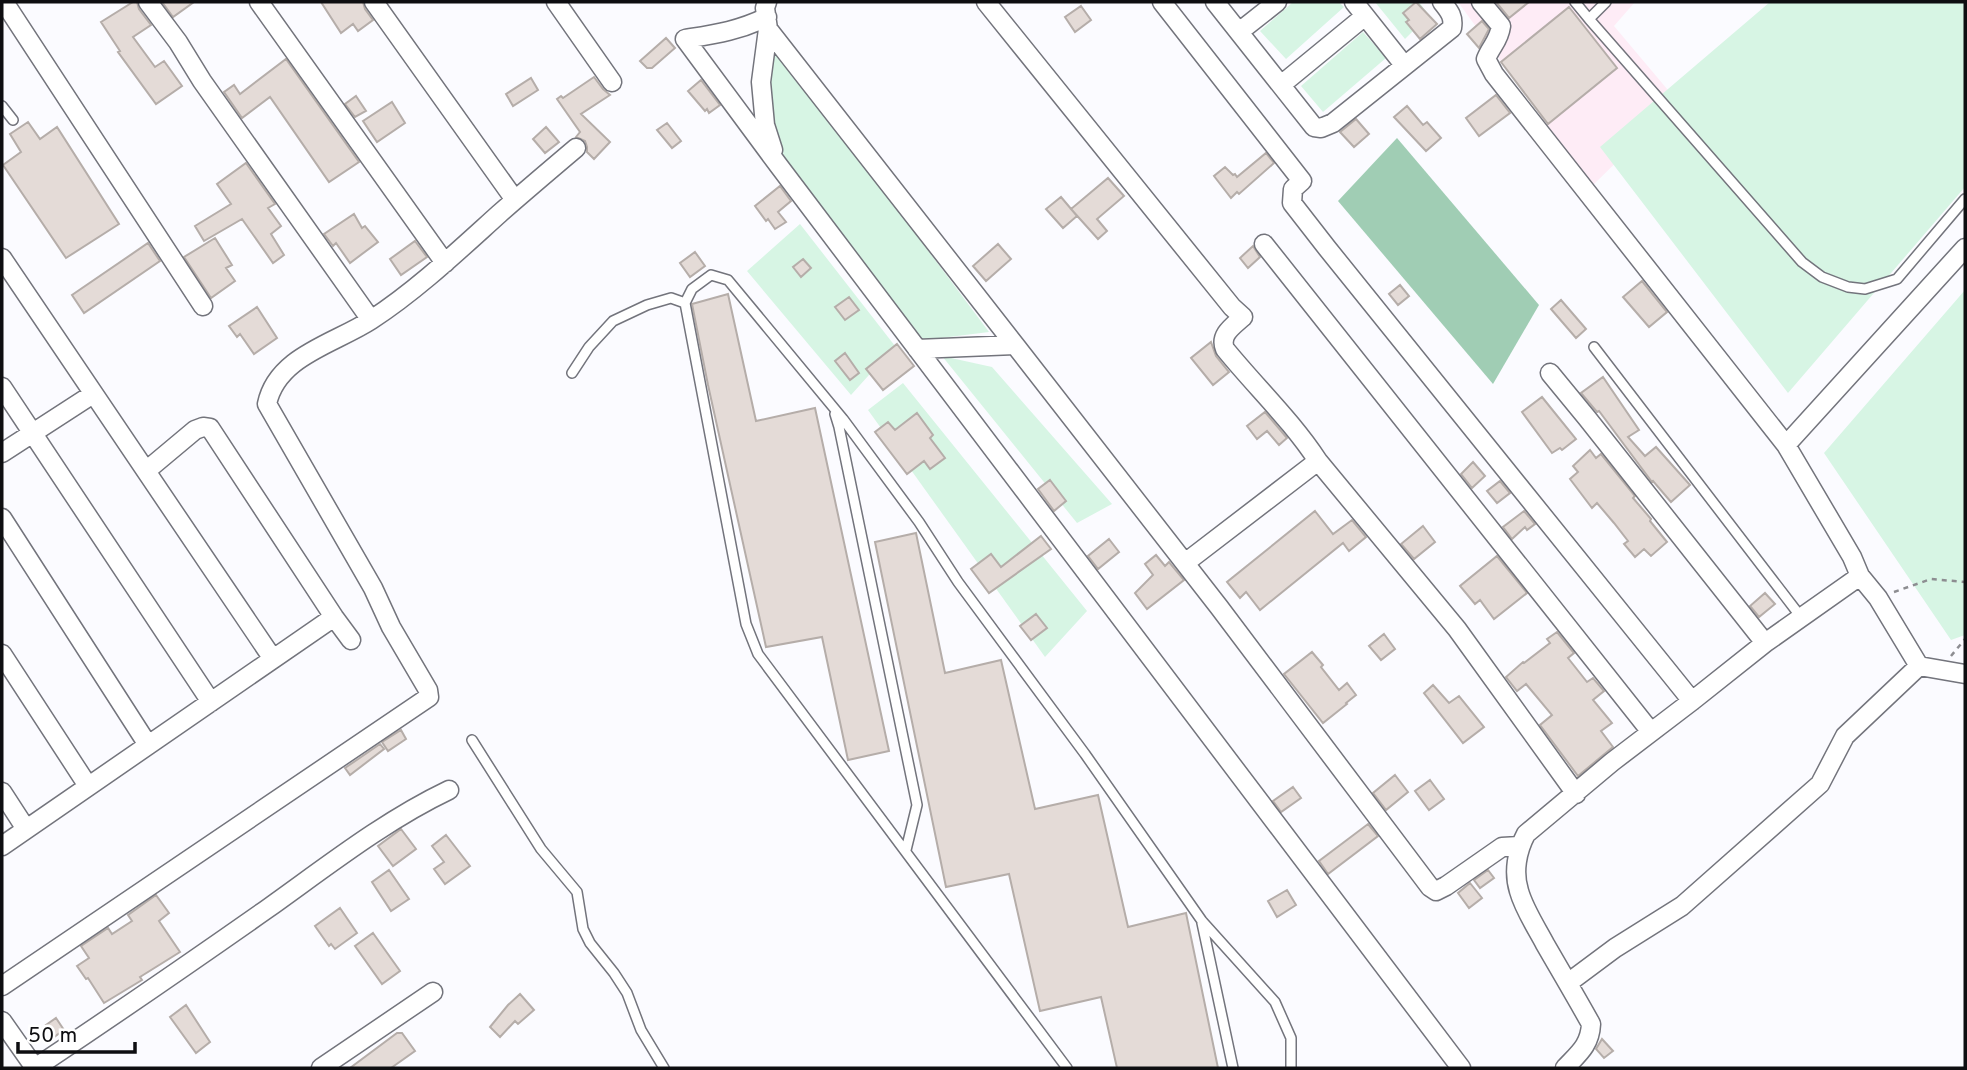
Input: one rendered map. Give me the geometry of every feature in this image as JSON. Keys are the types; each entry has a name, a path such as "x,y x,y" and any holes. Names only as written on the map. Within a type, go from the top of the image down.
{"street":[{"path":"148,2 370,320"},
{"path":"259,2 445,262"},
{"path":"374,2 514,200"},
{"path":"556,2 612,82"},
{"path":"986,2 1147,203 1243,317 1225,335 1225,349 1457,629 1576,794"},
{"path":"1162,2 1302,181 1293,189 1293,203 1306,221 1692,701"},
{"path":"1215,2 1314,127 1321,128 1333,123 1452,29 1454,20 1442,2"},
{"path":"1239,32 1277,2"},
{"path":"1353,2 1404,65"},
{"path":"1481,2 1501,26 1499,39 1486,59 1494,74 1786,445 1852,557 1860,576 1878,598 1919,666 1965,674"},
{"path":"4,7 203,306"},
{"path":"765,11 761,82 765,125 779,166"},
{"path":"765,11 747,27 685,39 1461,1068"},
{"path":"765,11 1015,345 1185,563 1430,887 1436,891 1446,886 1502,847 1519,846"},
{"path":"1281,85 1365,16"},
{"path":"2,986 429,698 428,690 391,627 373,588 267,404 269,394 275,380 289,365 370,320 445,262 576,148"},
{"path":"1264,244 1651,732"},
{"path":"1786,445 1965,248"},
{"path":"2,258 272,659"},
{"path":"917,349 1015,345"},
{"path":"1550,373 1765,643"},
{"path":"2,387 211,702"},
{"path":"2,453 93,394"},
{"path":"146,471 195,430 209,428 351,640"},
{"path":"1185,563 1318,461"},
{"path":"2,518 148,745"},
{"path":"1565,1068 1587,1044 1591,1024 1534,924 1519,891 1516,869 1519,846 1526,834 1612,762 1765,643 1860,576"},
{"path":"2,846 334,617"},
{"path":"2,654 89,786"},
{"path":"1568,983 1615,948 1682,906 1820,784 1844,736 1919,666"},
{"path":"2,1021 35,1068 364,840 449,790"},
{"path":"2,792 26,829"},
{"path":"321,1068 433,992"}],"lane":[{"path":"1575,2 1802,262 1822,277 1848,287 1865,289 1897,279 1965,199"},
{"path":"1589,19 1606,2"},
{"path":"2,106 13,120"},
{"path":"1067,1068 758,654 746,624 685,303 692,289 710,275 728,281 833,407 1085,754 1202,922 1275,1002 1291,1038 1292,1068"},
{"path":"572,373 589,347 613,321 647,305 671,298 685,303"},
{"path":"1594,347 1801,617"},
{"path":"833,407 917,805 906,850"},
{"path":"472,740 541,849 577,892 583,929 590,943 627,993 641,1030 664,1068"},
{"path":"1202,922 1233,1068"}],"path":[{"path":"1878,598 1931,579 1965,582"}],"shaded area":[{"path":"1458,2 1635,2 1614,26 1678,102 1592,186"}],"green space":[{"path":"1293,2 1339,2 1344,7 1286,59 1260,31"},
{"path":"1375,2 1419,2 1429,15 1405,39"},
{"path":"1770,2 1965,2 1965,187 1788,393 1600,147"},
{"path":"1363,32 1386,58 1323,112 1301,86"},
{"path":"770,39 989,332 917,341 782,161 771,118 766,82"},
{"path":"1397,138 1539,305 1493,384 1338,201"},
{"path":"800,224 895,346 851,395 747,271"},
{"path":"1965,290 1965,635 1951,640 1824,453"},
{"path":"942,356 992,367 1112,504 1077,523"},
{"path":"903,383 1087,611 1045,657 868,410"}],"building":[{"path":"137,2 151,25 133,37 155,67 164,61 182,86 156,104 118,52 120,51 101,22"},
{"path":"162,2 194,2 173,17"},
{"path":"321,2 363,2 373,20 358,31 353,24 341,33"},
{"path":"1416,2 1437,24 1420,39 1406,22 1409,20 1403,13"},
{"path":"1496,2 1529,2 1509,18"},
{"path":"1081,6 1091,20 1075,32 1065,17"},
{"path":"1569,7 1617,68 1548,124 1501,62"},
{"path":"1482,21 1489,29 1479,48 1467,34"},
{"path":"666,38 675,48 652,68 647,68 640,61"},
{"path":"286,59 359,162 329,182 270,97 242,118 224,92 234,85 240,94"},
{"path":"594,77 610,95 581,114 610,142 594,159 587,152 585,141 576,137 580,132 557,99 561,96 563,98"},
{"path":"531,78 538,90 513,106 506,94"},
{"path":"701,80 720,105 709,113 688,91"},
{"path":"1496,95 1510,113 1479,136 1466,118"},
{"path":"356,96 366,111 355,117 345,104"},
{"path":"392,102 405,123 377,142 363,121"},
{"path":"1407,106 1423,125 1427,122 1441,138 1426,151 1394,117"},
{"path":"1356,119 1369,134 1354,147 1340,132"},
{"path":"28,122 40,139 57,127 119,224 66,258 3,165 21,152 10,134"},
{"path":"667,123 681,141 672,148 657,130"},
{"path":"546,127 559,142 545,153 533,139"},
{"path":"1266,153 1274,163 1231,198 1214,176 1225,167 1237,177"},
{"path":"246,163 275,204 268,208 281,226 271,234 284,255 273,263 242,219 204,241 195,226 231,204 217,184"},
{"path":"1108,178 1124,196 1097,219 1107,231 1098,239 1071,209"},
{"path":"780,186 791,201 778,212 786,222 775,229 755,206"},
{"path":"1061,197 1077,216 1063,228 1046,209"},
{"path":"354,214 362,228 365,226 378,242 350,263 336,243 333,246 324,234"},
{"path":"215,238 232,265 226,268 235,281 211,298 184,257"},
{"path":"415,241 427,257 401,275 390,259"},
{"path":"148,243 160,261 84,313 72,295"},
{"path":"998,244 1011,259 986,281 973,266"},
{"path":"1253,246 1260,257 1248,268 1240,258"},
{"path":"695,252 705,266 690,277 680,263"},
{"path":"803,259 811,268 801,277 793,267"},
{"path":"1642,281 1667,312 1649,327 1623,297"},
{"path":"1400,285 1409,296 1398,305 1389,294"},
{"path":"728,294 756,421 815,408 889,751 848,760 822,637 766,647 692,304"},
{"path":"849,297 859,310 845,320 835,307"},
{"path":"1561,300 1586,329 1576,338 1551,309"},
{"path":"257,307 277,338 254,354 240,334 237,337 229,326"},
{"path":"1211,342 1216,356 1229,372 1213,385 1191,358"},
{"path":"897,344 914,366 883,390 866,369"},
{"path":"845,353 859,373 850,380 835,361"},
{"path":"1603,377 1639,430 1628,437 1645,456 1656,447 1690,485 1671,502 1652,482 1599,411 1597,412 1581,393"},
{"path":"1542,397 1576,439 1562,450 1560,448 1552,453 1522,412"},
{"path":"1265,412 1287,438 1279,445 1267,431 1257,439 1247,426"},
{"path":"917,413 933,435 930,438 945,458 930,469 924,461 907,474 875,432 888,422 895,430"},
{"path":"1590,450 1596,458 1601,454 1667,542 1651,556 1644,549 1635,557 1624,544 1628,541 1614,523 1597,503 1592,508 1570,479 1578,472 1573,466"},
{"path":"1473,462 1485,476 1472,488 1461,474"},
{"path":"1050,480 1066,501 1054,511 1038,489"},
{"path":"1500,481 1510,493 1497,503 1487,491"},
{"path":"1315,511 1333,534 1352,520 1366,537 1349,551 1343,543 1260,610 1246,592 1240,598 1227,582"},
{"path":"1524,511 1535,524 1527,530 1525,527 1512,539 1503,527"},
{"path":"1423,526 1435,542 1414,559 1401,544"},
{"path":"916,533 945,673 1001,660 1035,809 1098,795 1128,927 1186,913 1218,1068 1117,1068 1101,997 1040,1011 1009,874 946,887 875,542"},
{"path":"1041,536 1051,549 989,593 971,569 991,554 1001,567"},
{"path":"1109,539 1119,552 1098,569 1088,556"},
{"path":"1156,555 1165,566 1169,562 1184,580 1147,609 1135,593 1153,575 1145,564"},
{"path":"1497,556 1527,593 1494,619 1480,600 1475,604 1460,586"},
{"path":"1765,593 1775,604 1759,617 1750,606"},
{"path":"1036,614 1047,628 1031,640 1020,626"},
{"path":"1557,632 1574,653 1568,658 1587,682 1593,678 1604,691 1593,700 1612,723 1601,731 1613,747 1578,776 1540,725 1552,715 1526,684 1517,691 1506,677 1550,643 1547,639"},
{"path":"1384,634 1395,649 1381,660 1369,646"},
{"path":"1312,652 1339,690 1347,683 1356,695 1323,723 1284,674"},
{"path":"1433,685 1449,703 1459,696 1484,727 1463,743 1424,693"},
{"path":"401,730 406,739 388,751 382,742"},
{"path":"380,744 384,749 350,775 345,768"},
{"path":"1395,775 1408,792 1386,810 1373,793"},
{"path":"1430,780 1444,799 1429,810 1415,791"},
{"path":"1293,787 1301,798 1281,812 1273,801"},
{"path":"1368,824 1378,836 1328,874 1319,861"},
{"path":"401,829 416,849 393,866 378,846"},
{"path":"446,835 470,866 445,884 434,869 444,862 432,846"},
{"path":"389,870 409,899 391,911 372,882"},
{"path":"1488,870 1494,878 1480,888 1474,880"},
{"path":"1470,883 1482,898 1469,908 1458,893"},
{"path":"1287,890 1296,905 1277,917 1268,901"},
{"path":"156,895 169,913 159,921 180,952 104,1003 77,966 89,958 81,946 108,928 112,934 132,921 128,915"},
{"path":"340,908 357,933 335,949 331,944 329,946 315,926"},
{"path":"373,933 400,971 382,984 355,946"},
{"path":"520,994 534,1010 518,1024 515,1021 500,1037 490,1027"},
{"path":"186,1005 210,1042 196,1053 170,1017"},
{"path":"56,1018 64,1030 54,1037 46,1025"},
{"path":"397,1033 402,1033 415,1051 391,1068 350,1068"},
{"path":"1602,1039 1613,1051 1604,1058 1596,1049"}]}
